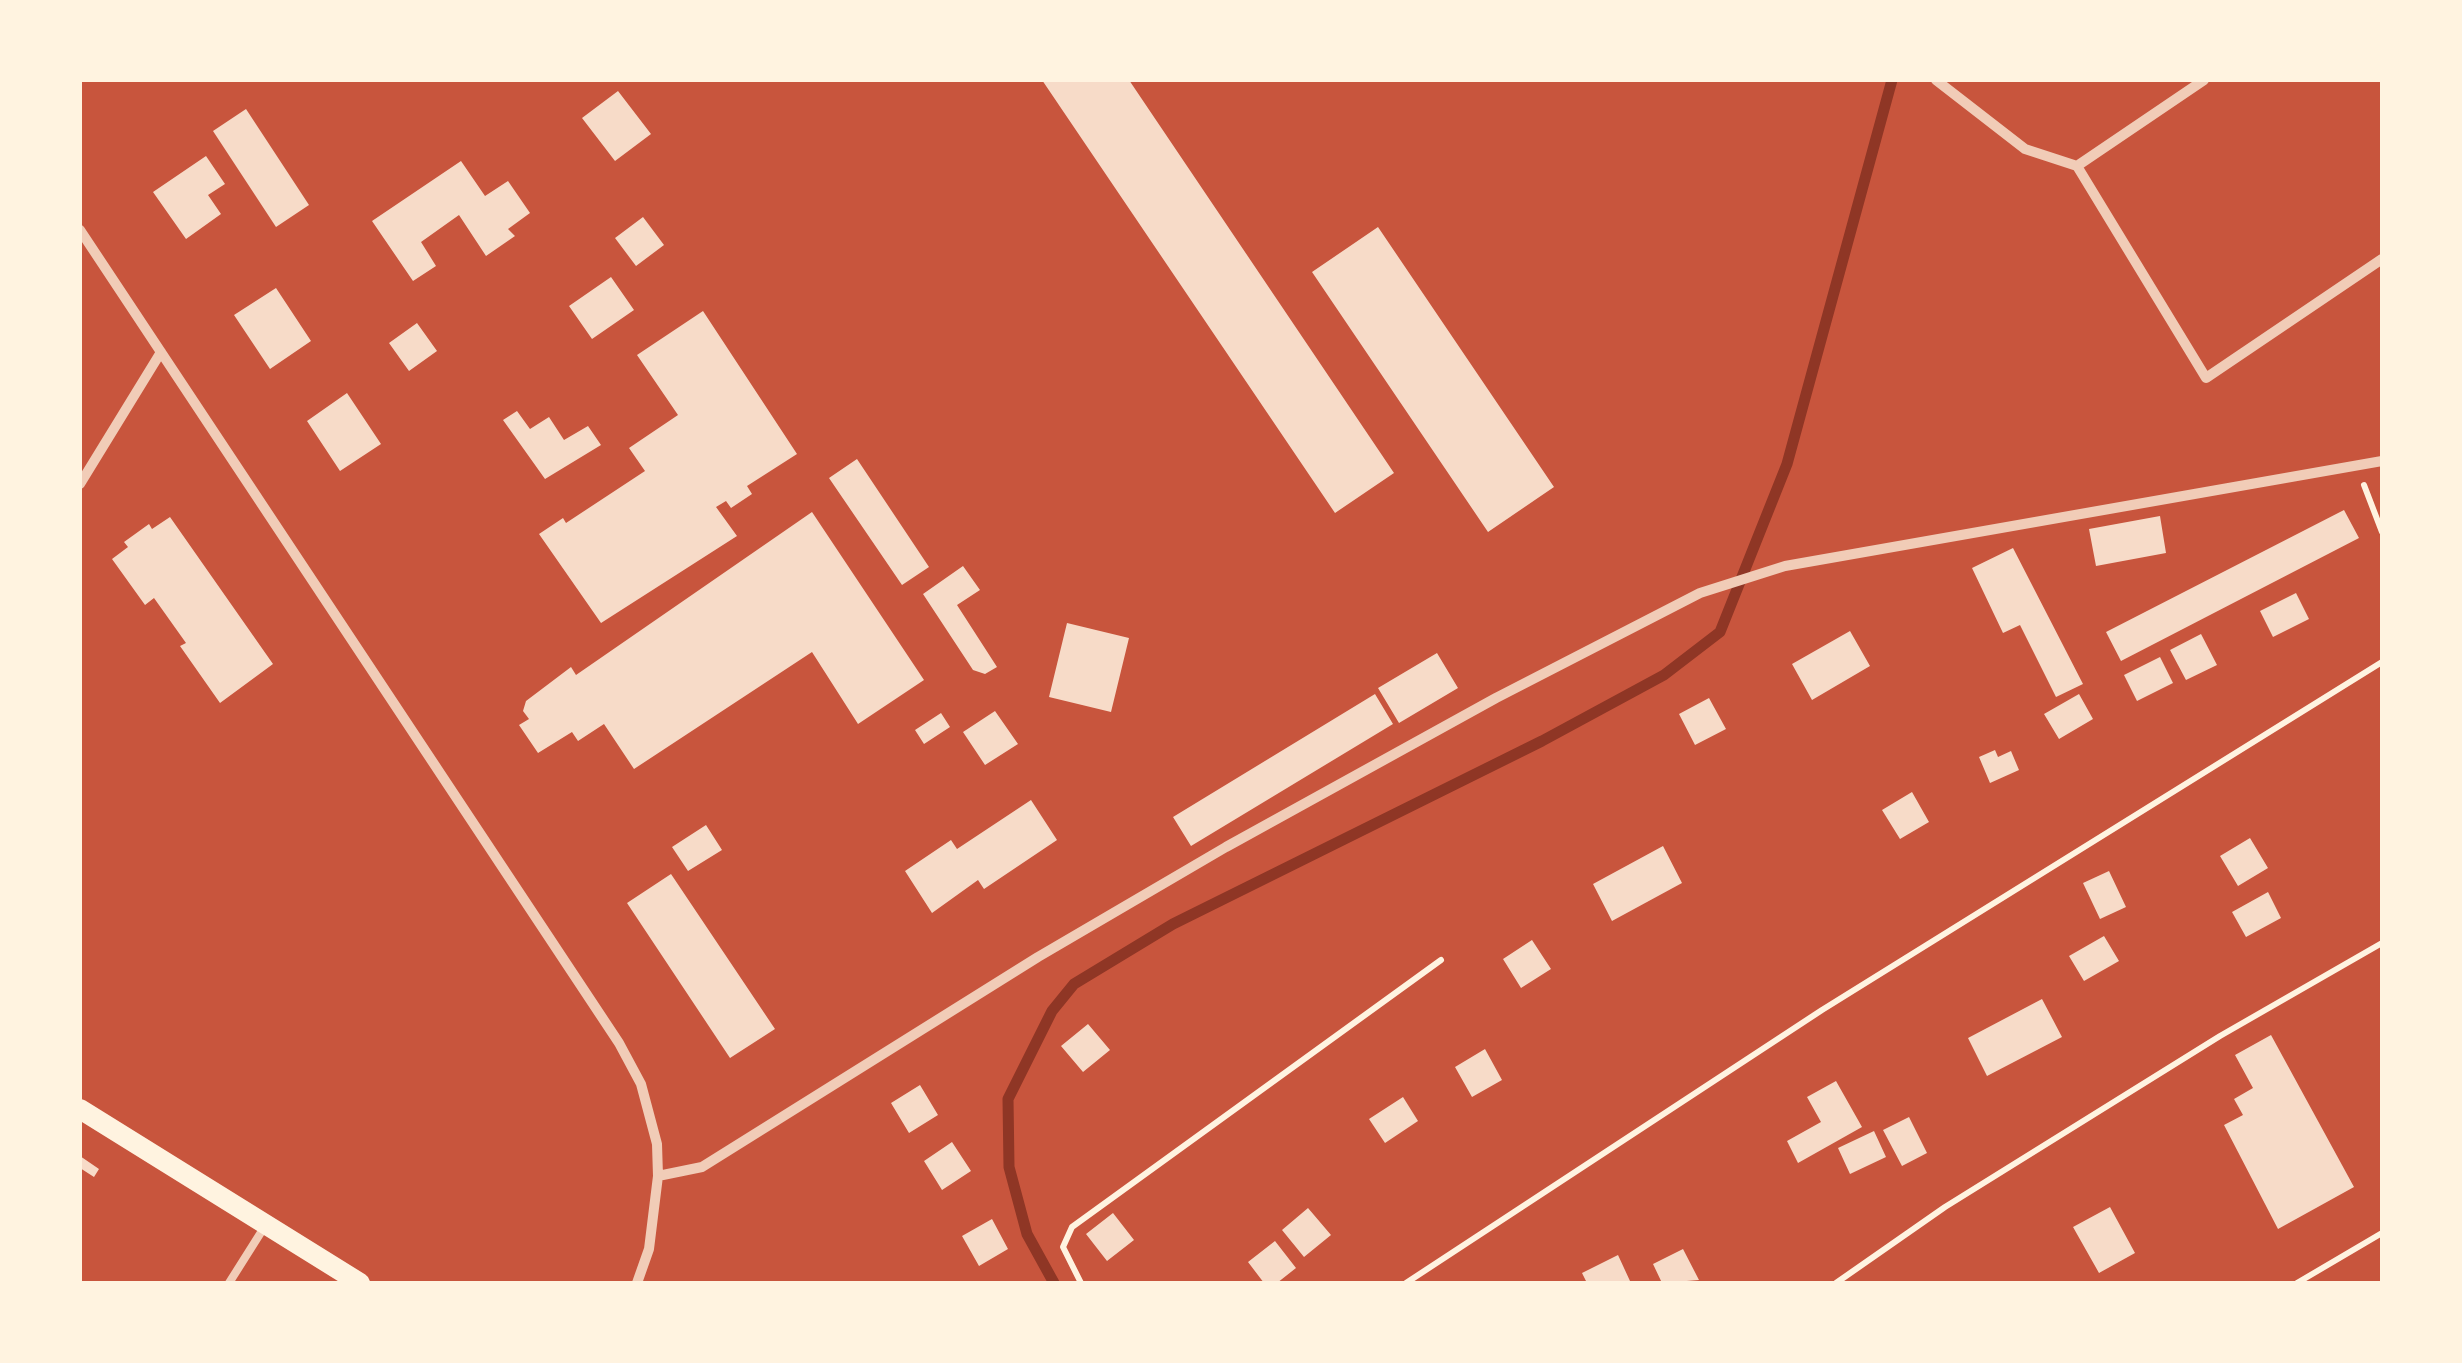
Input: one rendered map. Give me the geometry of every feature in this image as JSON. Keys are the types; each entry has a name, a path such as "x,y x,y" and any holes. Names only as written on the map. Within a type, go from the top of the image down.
{"main road":[{"path":"80,1109 360,1283"}],"street":[{"path":"1936,80 2025,149 2077,166 2206,378 2382,259"},
{"path":"2077,166 2204,80"},
{"path":"80,230 619,1043 640,1084 657,1144 658,1176 649,1249 637,1283"},
{"path":"80,484 160,352"},
{"path":"658,1176 702,1166 1038,957 1226,848 1496,698 1712,589 1769,571 2382,462"}],"lane":[{"path":"229,1283 266,1226"}],"path":[{"path":"2356,466 2382,532"},
{"path":"1406,1283 1822,1010 2382,662"},
{"path":"1836,1283 1960,1197 2220,1036 2382,943"},
{"path":"1081,1283 1063,1246 1072,1227 1440,960"},
{"path":"2297,1283 2382,1233"}],"building":[{"path":"1042,80 1129,80 1394,473 1335,513"},
{"path":"618,91 651,134 615,161 582,118"},
{"path":"246,109 309,205 276,227 213,131"},
{"path":"206,156 225,184 208,195 221,214 186,239 153,192"},
{"path":"461,161 485,196 508,181 530,213 508,229 515,236 486,256 459,215 421,242 436,266 413,281 372,221"},
{"path":"643,217 664,245 636,266 615,238"},
{"path":"1378,227 1554,487 1488,532 1312,272"},
{"path":"611,277 634,310 592,339 569,306"},
{"path":"276,288 311,341 270,369 234,315"},
{"path":"703,311 797,454 747,486 752,494 731,508 726,501 716,507 737,536 601,623 539,534 563,518 566,523 645,471 629,448 678,415 637,355"},
{"path":"417,323 437,351 409,371 389,343"},
{"path":"347,393 381,444 340,471 307,421"},
{"path":"517,411 530,429 549,417 564,440 588,426 601,445 545,479 503,420"},
{"path":"857,459 929,567 902,585 829,478"},
{"path":"2344,510 2359,538 2121,661 2106,632"},
{"path":"812,512 924,680 858,724 812,652 634,769 604,724 578,741 572,732 538,753 519,725 529,719 523,711 526,701 571,667 576,675"},
{"path":"2160,516 2166,553 2096,566 2089,529"},
{"path":"170,517 273,664 220,703 180,646 186,643 154,598 145,605 112,559 128,547 124,542 149,524 152,529"},
{"path":"2013,548 2083,684 2056,697 2020,625 2003,633 1972,568"},
{"path":"963,566 980,590 957,605 997,667 985,674 973,670 923,594"},
{"path":"2296,593 2309,619 2273,637 2260,611"},
{"path":"1067,623 1129,638 1111,712 1049,697"},
{"path":"1850,631 1870,666 1812,700 1792,664"},
{"path":"2201,634 2217,665 2186,680 2170,650"},
{"path":"1437,653 1458,688 1399,723 1378,688"},
{"path":"2160,657 2173,683 2137,701 2124,675"},
{"path":"1375,694 1393,724 1191,846 1173,817"},
{"path":"2079,694 2093,719 2059,739 2044,714"},
{"path":"1709,698 1726,729 1695,745 1679,714"},
{"path":"995,711 1018,744 985,765 963,732"},
{"path":"941,713 950,727 924,744 915,730"},
{"path":"1995,750 1998,757 2011,751 2019,770 1990,783 1979,757"},
{"path":"1912,792 1929,822 1900,839 1882,810"},
{"path":"1031,800 1057,840 984,889 978,880 932,913 905,871 951,840 957,849"},
{"path":"706,825 722,850 688,871 672,847"},
{"path":"2250,838 2268,868 2238,886 2220,856"},
{"path":"1663,846 1682,883 1612,921 1593,884"},
{"path":"2109,871 2126,907 2100,919 2083,883"},
{"path":"671,874 775,1029 730,1058 627,903"},
{"path":"2268,892 2281,918 2246,937 2232,912"},
{"path":"2104,936 2119,961 2084,981 2069,956"},
{"path":"1532,940 1551,969 1521,988 1503,959"},
{"path":"2042,999 2062,1037 1987,1076 1968,1038"},
{"path":"1088,1024 1110,1050 1083,1072 1061,1046"},
{"path":"2271,1035 2354,1187 2278,1229 2224,1125 2243,1115 2234,1099 2253,1088 2235,1055"},
{"path":"1485,1049 1502,1080 1472,1097 1455,1067"},
{"path":"1836,1081 1862,1127 1798,1163 1787,1141 1821,1122 1807,1097"},
{"path":"920,1085 938,1115 909,1133 891,1103"},
{"path":"1403,1097 1418,1121 1385,1143 1369,1119"},
{"path":"1909,1117 1927,1153 1902,1166 1883,1130"},
{"path":"1874,1131 1886,1157 1850,1174 1838,1148"},
{"path":"952,1142 971,1171 942,1190 924,1161"},
{"path":"80,1156 99,1169 94,1177 80,1168"},
{"path":"2110,1207 2135,1253 2099,1273 2073,1227"},
{"path":"1308,1208 1331,1235 1304,1257 1282,1230"},
{"path":"1113,1213 1134,1240 1107,1261 1086,1234"},
{"path":"992,1219 1008,1249 979,1266 962,1236"},
{"path":"1275,1241 1296,1268 1277,1283 1264,1283 1248,1262"},
{"path":"1683,1249 1699,1280 1662,1283 1653,1264"},
{"path":"1618,1255 1630,1281 1587,1283 1582,1273"}],"waterway":[{"path":"1054,1283 1027,1234 1009,1167 1008,1099 1052,1011 1074,984 1173,924 1542,741 1664,675 1720,632 1787,464 1892,80"}]}
